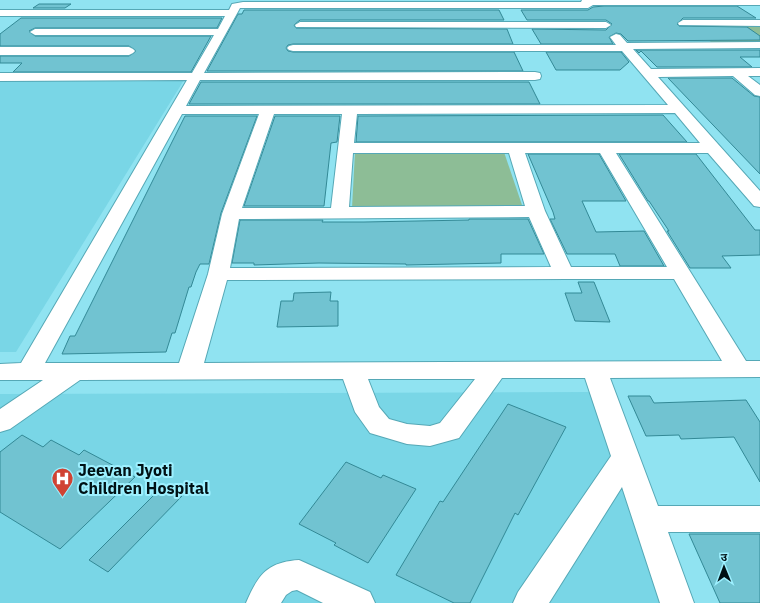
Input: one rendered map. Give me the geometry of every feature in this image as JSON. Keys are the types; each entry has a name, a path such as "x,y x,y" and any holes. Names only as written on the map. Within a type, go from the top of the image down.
{"street":[{"path":"28,372 232,12 238,5 283,2 306,4 356,2 756,1"},
{"path":"586,2 759,200"},
{"path":"656,2 708,45"},
{"path":"144,13 152,4"},
{"path":"285,77 306,4"},
{"path":"0,13 232,12"},
{"path":"5,51 29,37 60,13"},
{"path":"682,23 760,23"},
{"path":"297,37 386,36 606,25"},
{"path":"29,37 144,32 221,32"},
{"path":"106,77 144,32"},
{"path":"297,37 386,36 527,62 554,109"},
{"path":"0,77 285,77 527,62 624,47 760,44"},
{"path":"5,51 129,51"},
{"path":"648,73 760,72"},
{"path":"737,73 760,92"},
{"path":"177,110 679,109"},
{"path":"189,371 218,274 231,214 268,110"},
{"path":"339,213 350,110"},
{"path":"346,148 713,148"},
{"path":"515,148 536,211 564,274"},
{"path":"605,148 681,274 749,369"},
{"path":"231,214 536,211"},
{"path":"218,274 681,274"},
{"path":"0,372 749,369"},
{"path":"352,371 368,412 380,426 407,434 430,436 449,431 495,370"},
{"path":"595,370 677,603"},
{"path":"0,422 74,372"},
{"path":"530,603 625,458"},
{"path":"648,519 760,519"},
{"path":"263,603 274,584 285,576 299,576 358,603"}],"shaded area":[{"path":"0,80 184,80 16,352 0,352"},
{"path":"597,392 669,603 0,603 0,394"}],"green space":[{"path":"690,25 760,25 760,42 711,42"},
{"path":"355,152 504,152 523,208 352,208"}],"building":[{"path":"39,4 71,4 65,8 33,8"},
{"path":"737,6 756,18 683,18 677,24 679,26 747,27 760,36 760,40 628,41 621,34 616,33 609,37 613,44 541,44 532,29 606,30 612,24 606,20 527,20 521,10 588,10 593,7"},
{"path":"244,10 499,10 504,20 300,20 294,25 296,28 507,29 513,44 293,44 288,45 286,48 288,51 293,52 514,52 523,71 207,71 238,14 242,14"},
{"path":"21,18 222,18 217,28 35,28 29,31 35,36 211,36 191,72 13,72 22,63 0,63 0,56 129,56 136,51 129,46 0,46 0,34"},
{"path":"636,50 760,50 760,57 740,57 752,67 657,67 641,51 639,53"},
{"path":"546,52 621,52 629,62 620,70 556,70"},
{"path":"668,78 732,78 754,96 760,97 760,174"},
{"path":"201,82 529,82 540,104 189,104"},
{"path":"663,115 687,142 356,142 358,116"},
{"path":"185,116 257,116 221,213 209,264 200,264 196,272 191,287 189,287 175,333 172,333 166,352 62,354 70,336 75,336"},
{"path":"275,116 340,116 337,142 331,143 324,206 244,206"},
{"path":"528,154 599,154 626,201 582,201 596,232 644,231 664,266 620,266 615,254 567,254 550,219 555,219 553,212"},
{"path":"619,154 696,154 755,230 760,230 760,255 722,256 731,268 690,268 667,231 669,231 648,201"},
{"path":"528,219 544,254 501,254 501,263 406,265 319,263 254,265 254,263 232,263 240,220 323,220 322,222 364,222"},
{"path":"578,282 594,282 610,322 575,321 565,293 582,293"},
{"path":"331,292 330,301 338,301 338,326 277,327 281,301 293,301 294,293"},
{"path":"628,396 650,396 654,403 746,400 760,422 760,482 734,437 681,439 679,435 646,436"},
{"path":"508,404 566,427 518,515 515,513 470,603 454,603 396,575 440,501 443,502"},
{"path":"22,435 43,447 51,440 79,455 84,450 135,477 60,549 0,512 0,452"},
{"path":"346,462 381,478 383,475 416,489 368,563 334,545 336,543 299,524"},
{"path":"163,486 182,496 108,572 89,560"},
{"path":"689,534 760,534 760,603 720,603"}],"place":[{"name":"Jeevan Jyoti Children Hospital","path":"63,498"}]}
